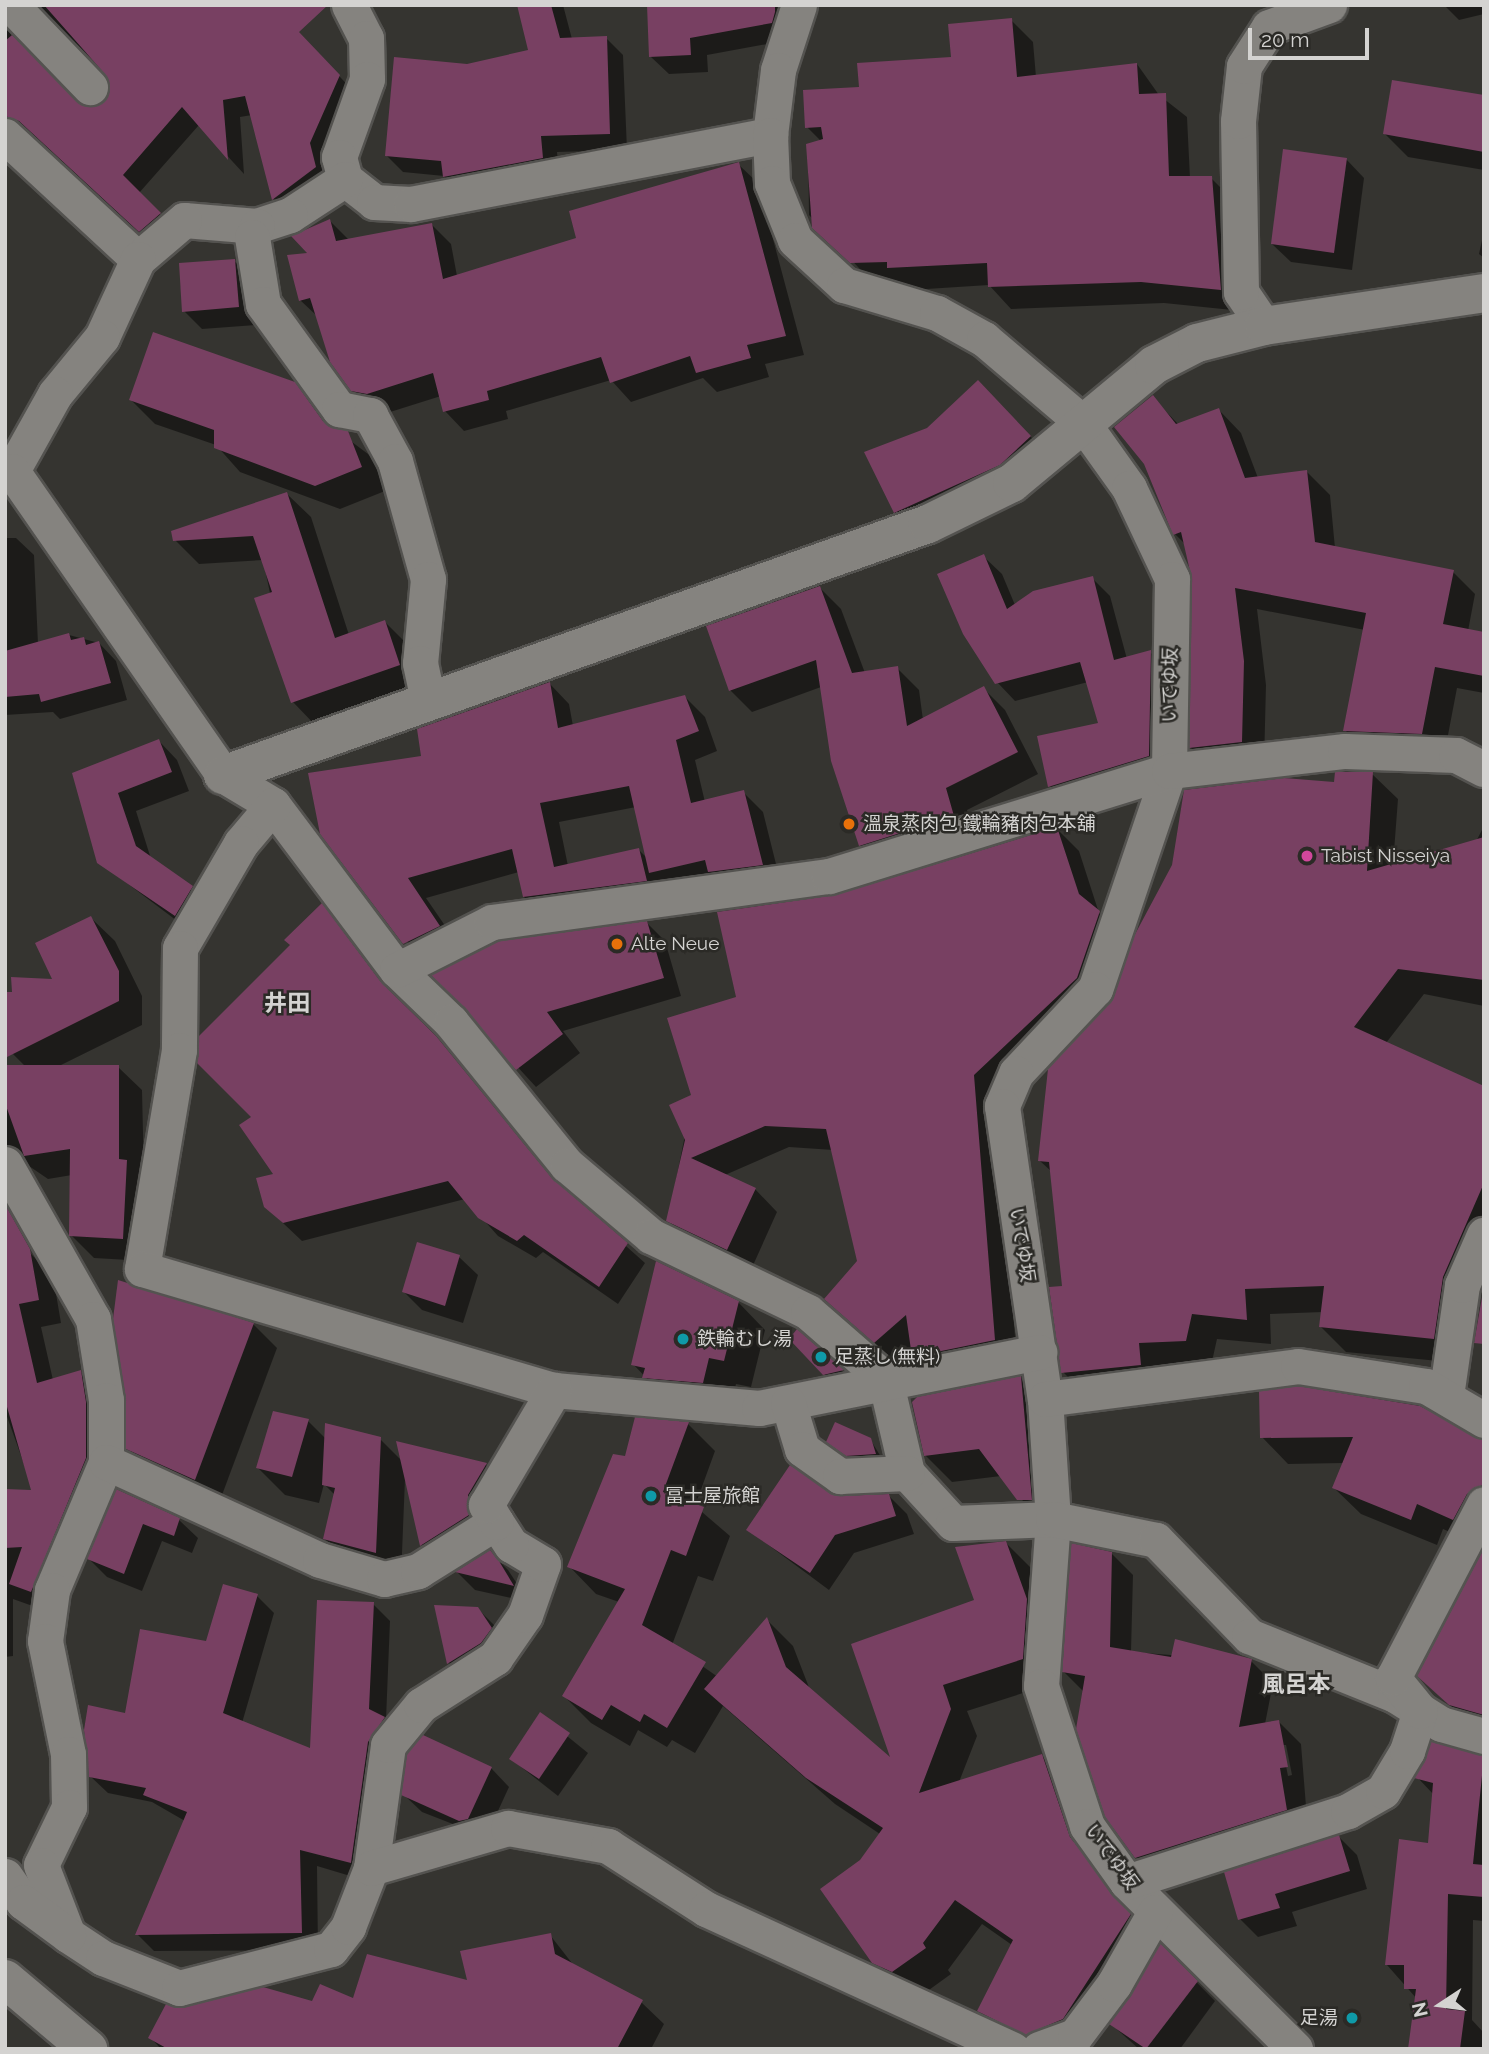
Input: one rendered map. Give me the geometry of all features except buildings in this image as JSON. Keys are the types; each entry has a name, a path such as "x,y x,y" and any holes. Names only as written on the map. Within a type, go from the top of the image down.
{"street":[{"path":"11,5 90,87"},
{"path":"349,5 366,38 367,79 339,157 345,179 374,202 411,204 770,135"},
{"name":"いでゆ坂","path":"799,5 778,70 770,135 772,183 795,240 844,285 937,313 984,340 1082,422 1129,488 1172,579 1170,771 1095,989 1016,1073 1002,1106 1045,1399 1053,1520 1041,1686 1087,1826 1127,1882 1295,2049"},
{"path":"1264,326 1241,292 1238,121 1244,66 1269,27 1329,5"},
{"path":"5,136 138,259"},
{"path":"345,179 290,215 257,226 184,220 138,259 102,337 55,394 8,471 223,775 273,805 397,970 451,1022 567,1165 651,1236 808,1311 885,1379 907,1473 953,1523 1053,1520 1156,1540 1249,1636 1484,1736"},
{"path":"257,226 252,237 263,304 339,409 370,415 395,461 428,579 420,663 428,702"},
{"path":"223,775 928,524 1012,483 1082,422 1154,365 1197,343 1264,326 1484,293"},
{"path":"397,970 492,922 829,876 1170,771 1345,751 1456,755 1484,769"},
{"path":"273,805 241,843 180,948 179,1050 142,1269 554,1390 760,1408 885,1379 1039,1352"},
{"path":"5,1164 93,1319 106,1400 106,1462 52,1590 45,1641 68,1755 69,1807 41,1865 68,1935"},
{"path":"1447,1396 1462,1285 1484,1235"},
{"path":"1045,1399 1298,1366 1426,1386 1484,1420"},
{"path":"5,1876 23,1902 103,1958 179,1988 232,1978 331,1949 348,1927 371,1868 388,1745 421,1706 495,1658 525,1615 542,1564 511,1545 486,1505 554,1390"},
{"path":"788,1403 802,1449 840,1476 907,1473"},
{"path":"106,1462 320,1560 384,1579 418,1571 496,1522"},
{"path":"1420,1711 1393,1678 1484,1504"},
{"path":"1127,1882 1348,1811 1383,1791 1408,1751 1420,1711"},
{"path":"371,1868 508,1828 608,1846 706,1909 1012,2049"},
{"path":"1038,2049 1074,2036 1114,1984 1155,1912"},
{"path":"5,1979 88,2049"}],"place":[{"name":"溫泉蒸肉包 鐵輪豬肉包本舖","path":"849,824"},
{"name":"Tabist Nisseiya","path":"1307,856"},
{"name":"Alte Neue","path":"617,944"},
{"name":"鉄輪むし湯","path":"683,1339"},
{"name":"足蒸し(無料)","path":"821,1357"},
{"name":"冨士屋旅館","path":"651,1496"},
{"name":"足湯","path":"1352,2018"}],"district":[{"name":"井田","path":"287,1003"},
{"name":"風呂本","path":"1296,1684"}]}
